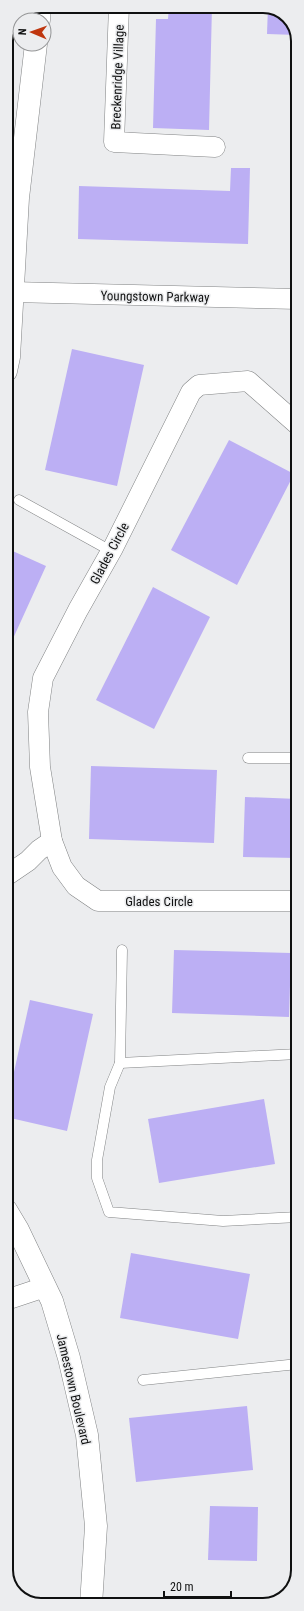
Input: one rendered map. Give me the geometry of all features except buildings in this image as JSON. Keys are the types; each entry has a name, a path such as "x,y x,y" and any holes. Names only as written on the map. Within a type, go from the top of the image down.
{"street":[{"name":"Breckenridge Village","path":"119,13 114,142 216,147"},
{"path":"13,191 35,52"},
{"name":"Youngstown Parkway","path":"13,292 291,295"},
{"name":"Glades Circle","path":"291,419 248,381 199,385 191,392 111,551 42,678 38,712 40,767 52,841 62,867 76,886 98,901 291,901"},
{"path":"13,871 52,841"},
{"name":"Jamestown Boulevard","path":"13,1222 52,1301 69,1358 87,1435 96,1526 91,1598"},
{"path":"13,1298 45,1287"}],"lane":[{"path":"19,500 111,551"},
{"path":"248,758 291,758"},
{"path":"122,950 120,1063 110,1087 97,1160 97,1178 109,1212 223,1221 291,1217"},
{"path":"120,1063 291,1054"},
{"path":"143,1380 291,1365"}]}
